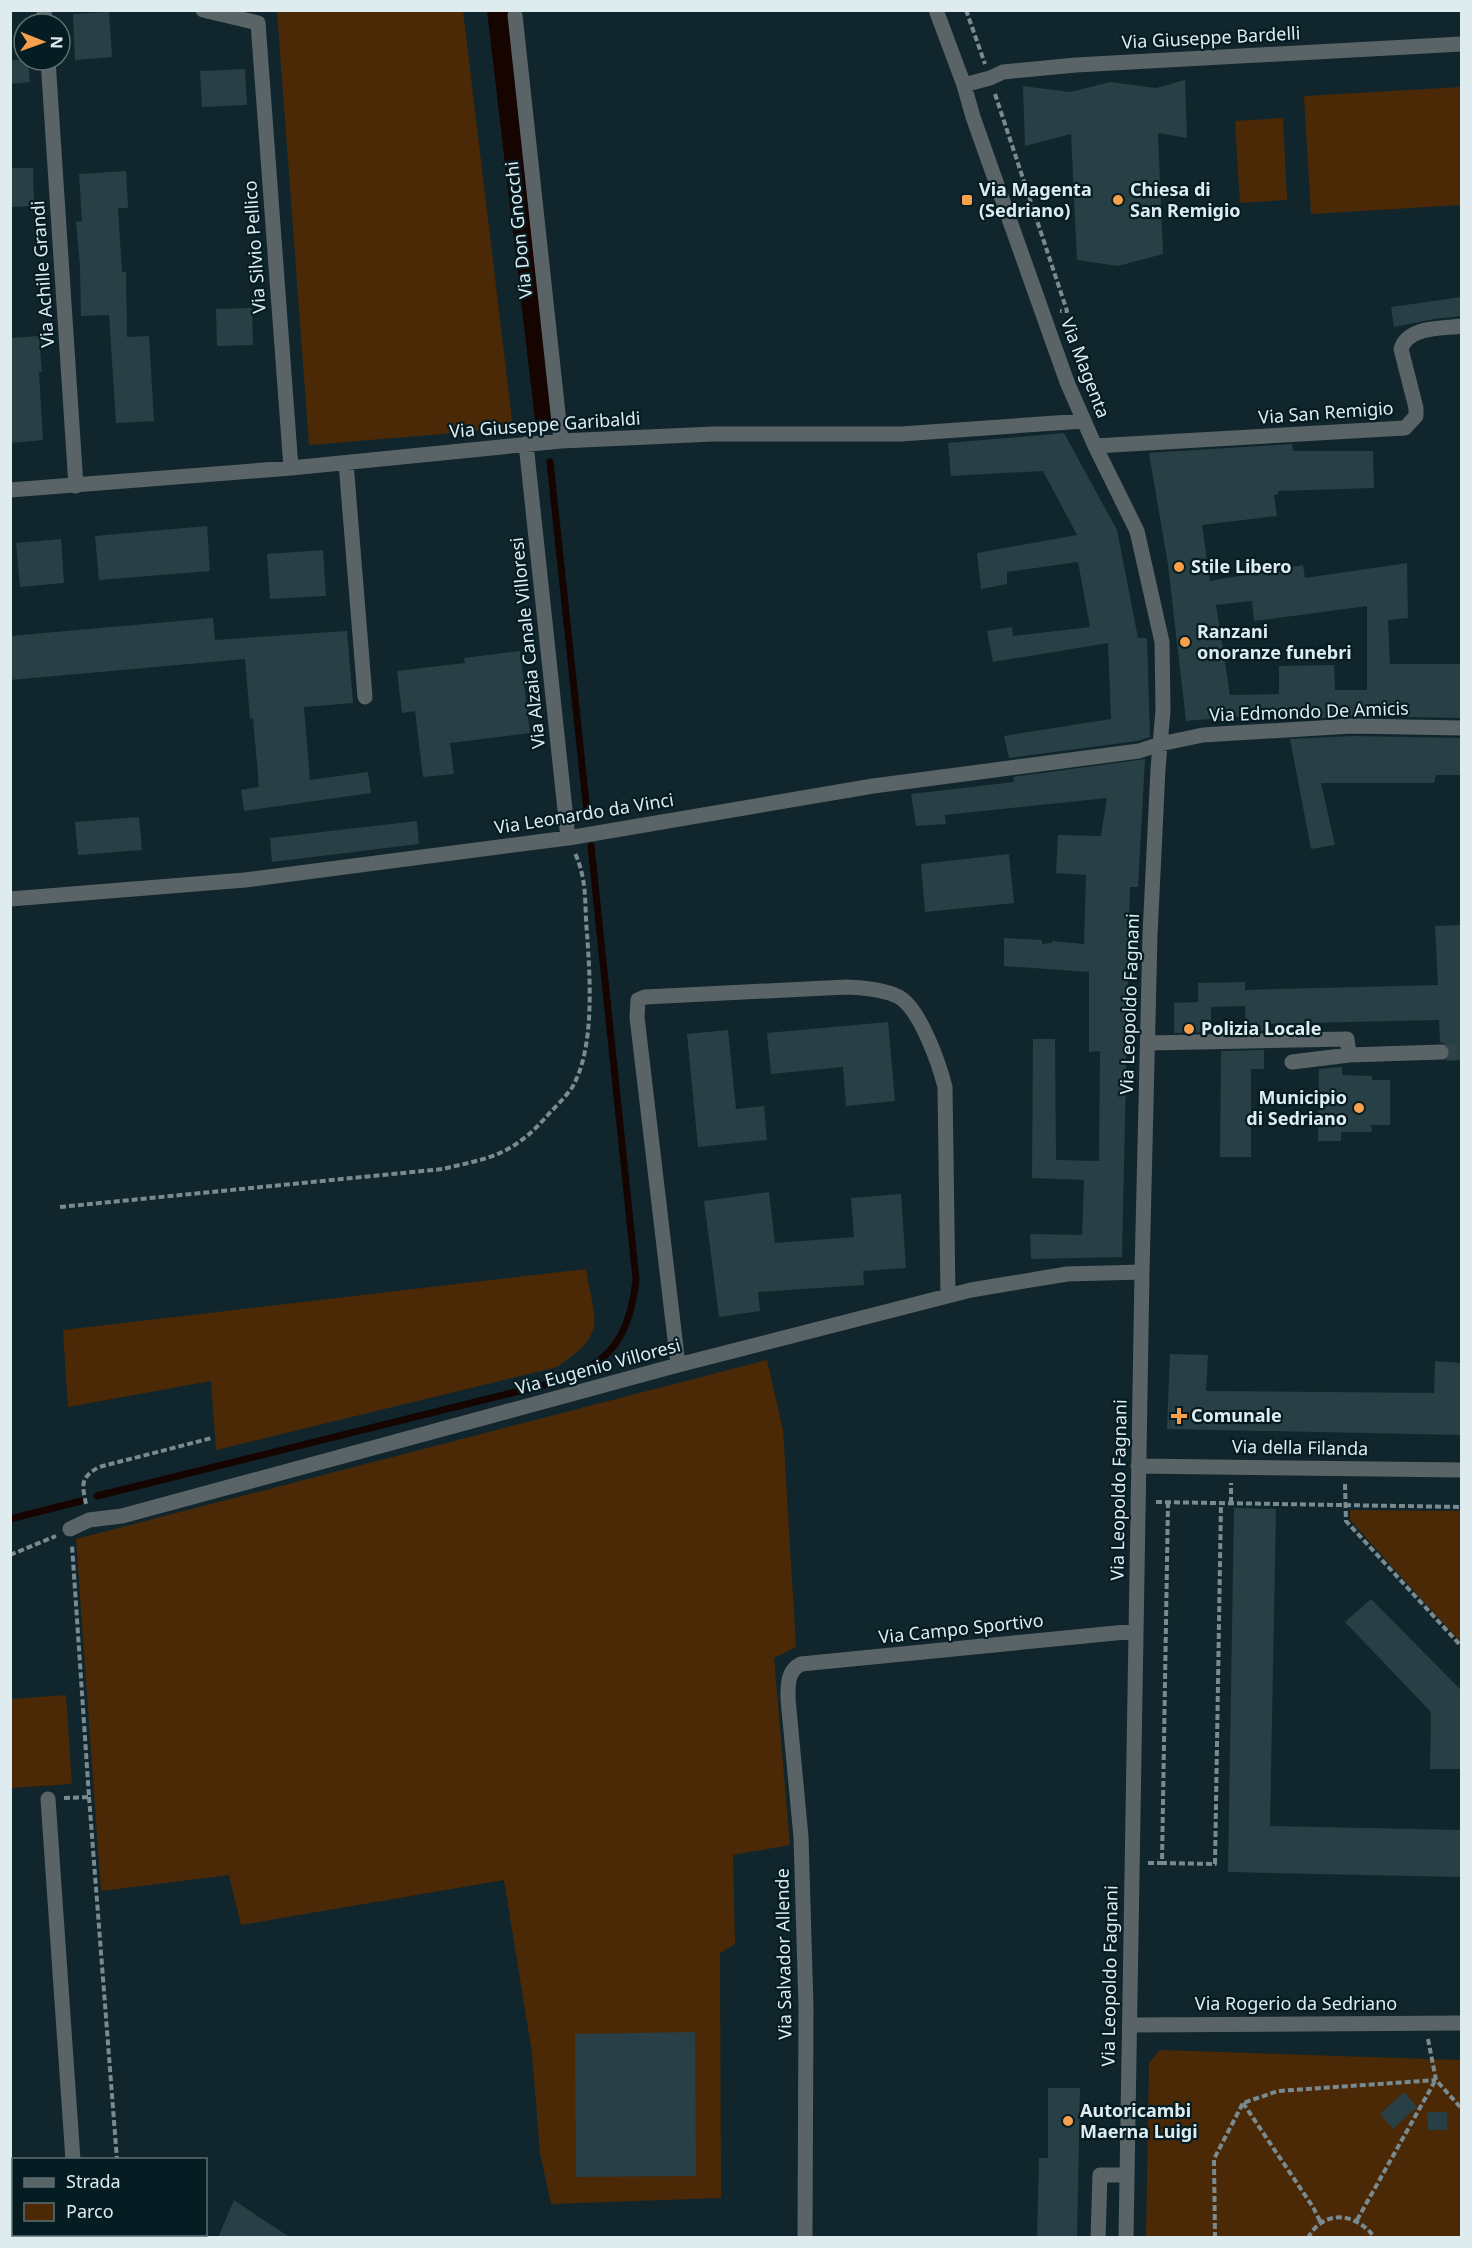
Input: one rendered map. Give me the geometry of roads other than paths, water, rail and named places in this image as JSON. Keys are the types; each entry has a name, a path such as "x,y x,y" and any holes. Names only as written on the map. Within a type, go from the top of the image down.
{"street":[{"name":"Via Silvio Pellico","path":"203,10 258,23 291,468"},
{"name":"Via Magenta","path":"936,10 1063,372 1095,446 1137,531 1162,642 1163,710 1160,744"},
{"name":"Via Don Gnocchi","path":"515,15 561,441"},
{"name":"Via Giuseppe Bardelli","path":"964,85 1004,72 1076,65 1461,44"},
{"name":"Via Achille Grandi","path":"49,72 76,486"},
{"name":"Via San Remigio","path":"1095,446 1133,437 1405,428 1416,416 1416,408 1401,349 1403,342 1416,333 1461,326"},
{"name":"Via Giuseppe Garibaldi","path":"10,490 291,468 561,441 713,434 901,434 1084,421"},
{"name":"Via Alzaia Canale Villoresi","path":"526,444 568,838"},
{"path":"346,463 365,697"},
{"name":"Via Edmondo De Amicis","path":"1160,744 1203,735 1352,726 1461,728"},
{"name":"Via Leonardo da Vinci","path":"10,899 245,880 568,838 873,786 1139,751 1160,744"},
{"name":"Via Leopoldo Fagnani","path":"1126,2238 1142,1272 1160,744"},
{"path":"678,1365 638,1017 639,1000 645,998 853,987 900,997 913,1010 940,1064 945,1087 948,1296"},
{"path":"1148,1044 1347,1039 1349,1055"},
{"path":"1292,1062 1349,1055 1441,1052"},
{"name":"Via Eugenio Villoresi","path":"70,1529 88,1520 122,1516 678,1365 948,1296 1067,1274 1142,1272"},
{"name":"Via della Filanda","path":"1138,1466 1461,1470"},
{"name":"Via Campo Sportivo","path":"792,1671 801,1664 1136,1631"},
{"name":"Via Salvador Allende","path":"792,1671 789,1678 788,1699 801,1837 806,2007 805,2238"},
{"path":"48,1799 73,2158"},
{"name":"Via Rogerio da Sedriano","path":"1130,2025 1461,2023"},
{"path":"1098,2238 1100,2175 1127,2175"}],"waterway":[{"path":"498,10 546,419"},
{"path":"550,462 587,812"},
{"path":"97,1496 556,1382 591,1366 604,1357 614,1345 629,1317 636,1279 591,846"},
{"path":"10,1519 81,1501"}],"tunnel":[{"path":"1441,1052 1462,1051"}],"place":[{"name":"Via Magenta (Sedriano)","path":"967,200"},
{"name":"Chiesa di San Remigio","path":"1118,200"},
{"name":"Stile Libero","path":"1179,567"},
{"name":"Ranzani onoranze funebri","path":"1185,642"},
{"name":"Polizia Locale","path":"1189,1029"},
{"name":"Municipio di Sedriano","path":"1359,1108"},
{"name":"Comunale","path":"1179,1416"},
{"name":"Autoricambi Maerna Luigi","path":"1068,2121"}]}
